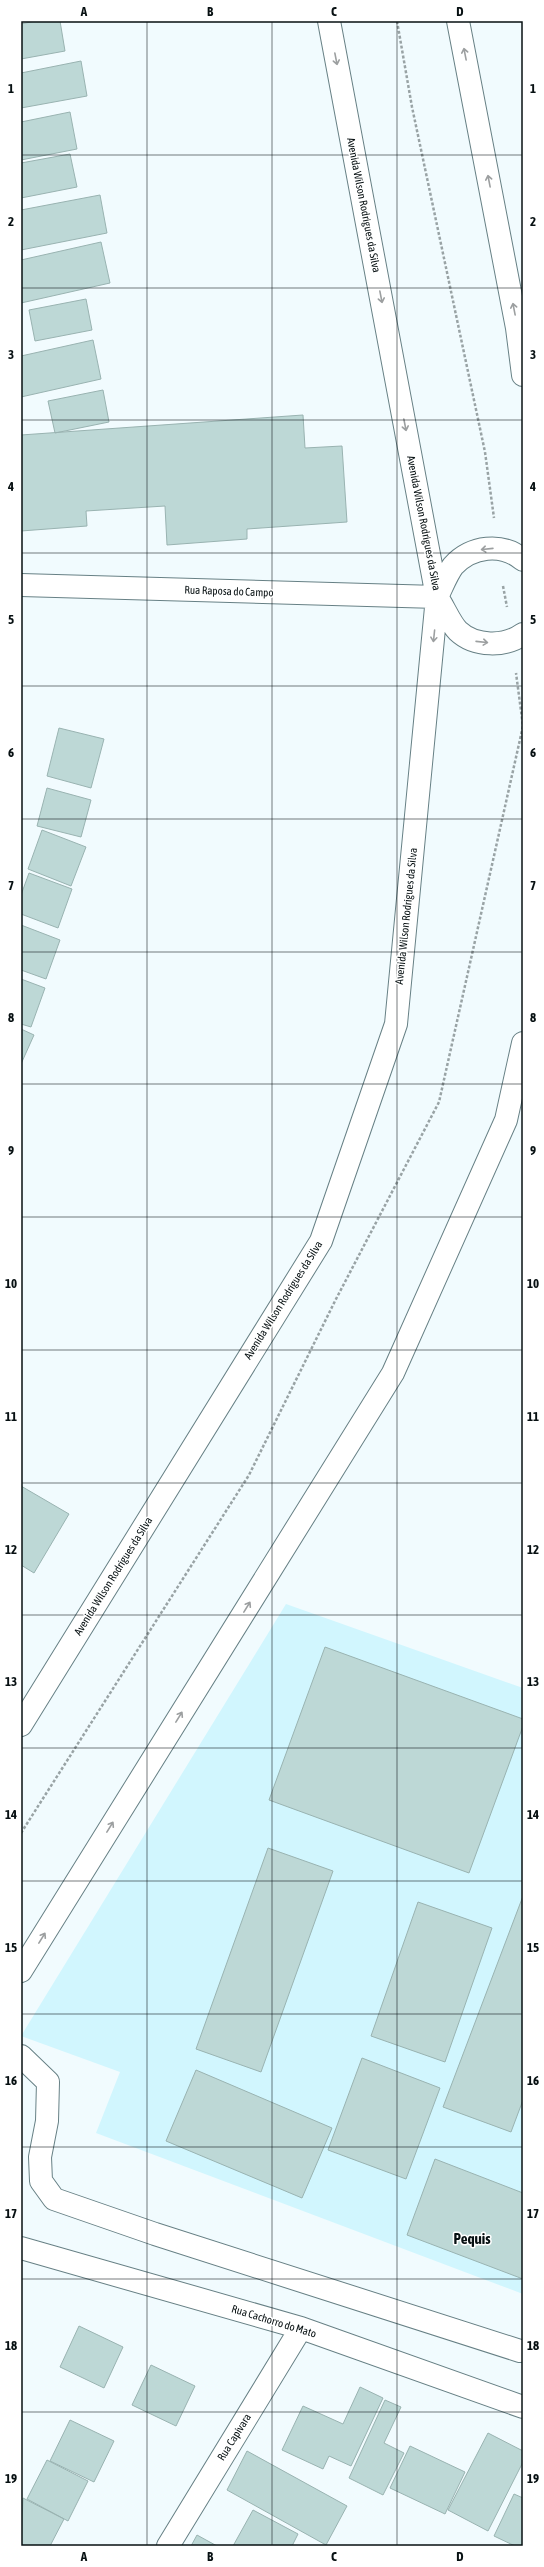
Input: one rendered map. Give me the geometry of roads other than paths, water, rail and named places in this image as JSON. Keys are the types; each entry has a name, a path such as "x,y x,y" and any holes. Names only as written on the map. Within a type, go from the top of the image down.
{"street":[{"name":"Avenida Wilson Rodrigues da Silva","path":"21,1725 321,1241 396,1024 438,597 329,21"},
{"path":"458,21 517,328 523,375"},
{"path":"523,560 498,548 472,550 453,566 438,597 458,631 478,643 512,642 523,634"},
{"name":"Rua Raposa do Campo","path":"21,585 438,597"},
{"path":"21,1971 393,1373 506,1120 523,1043"},
{"path":"21,2056 48,2082 47,2121 40,2156 41,2181 54,2199 155,2234 520,2351"},
{"name":"Rua Cachorro do Mato","path":"21,2248 301,2328 523,2407"},
{"name":"Rua Capivara","path":"168,2546 301,2328"}],"district":[{"name":"Pequis","path":"472,2238"}]}
